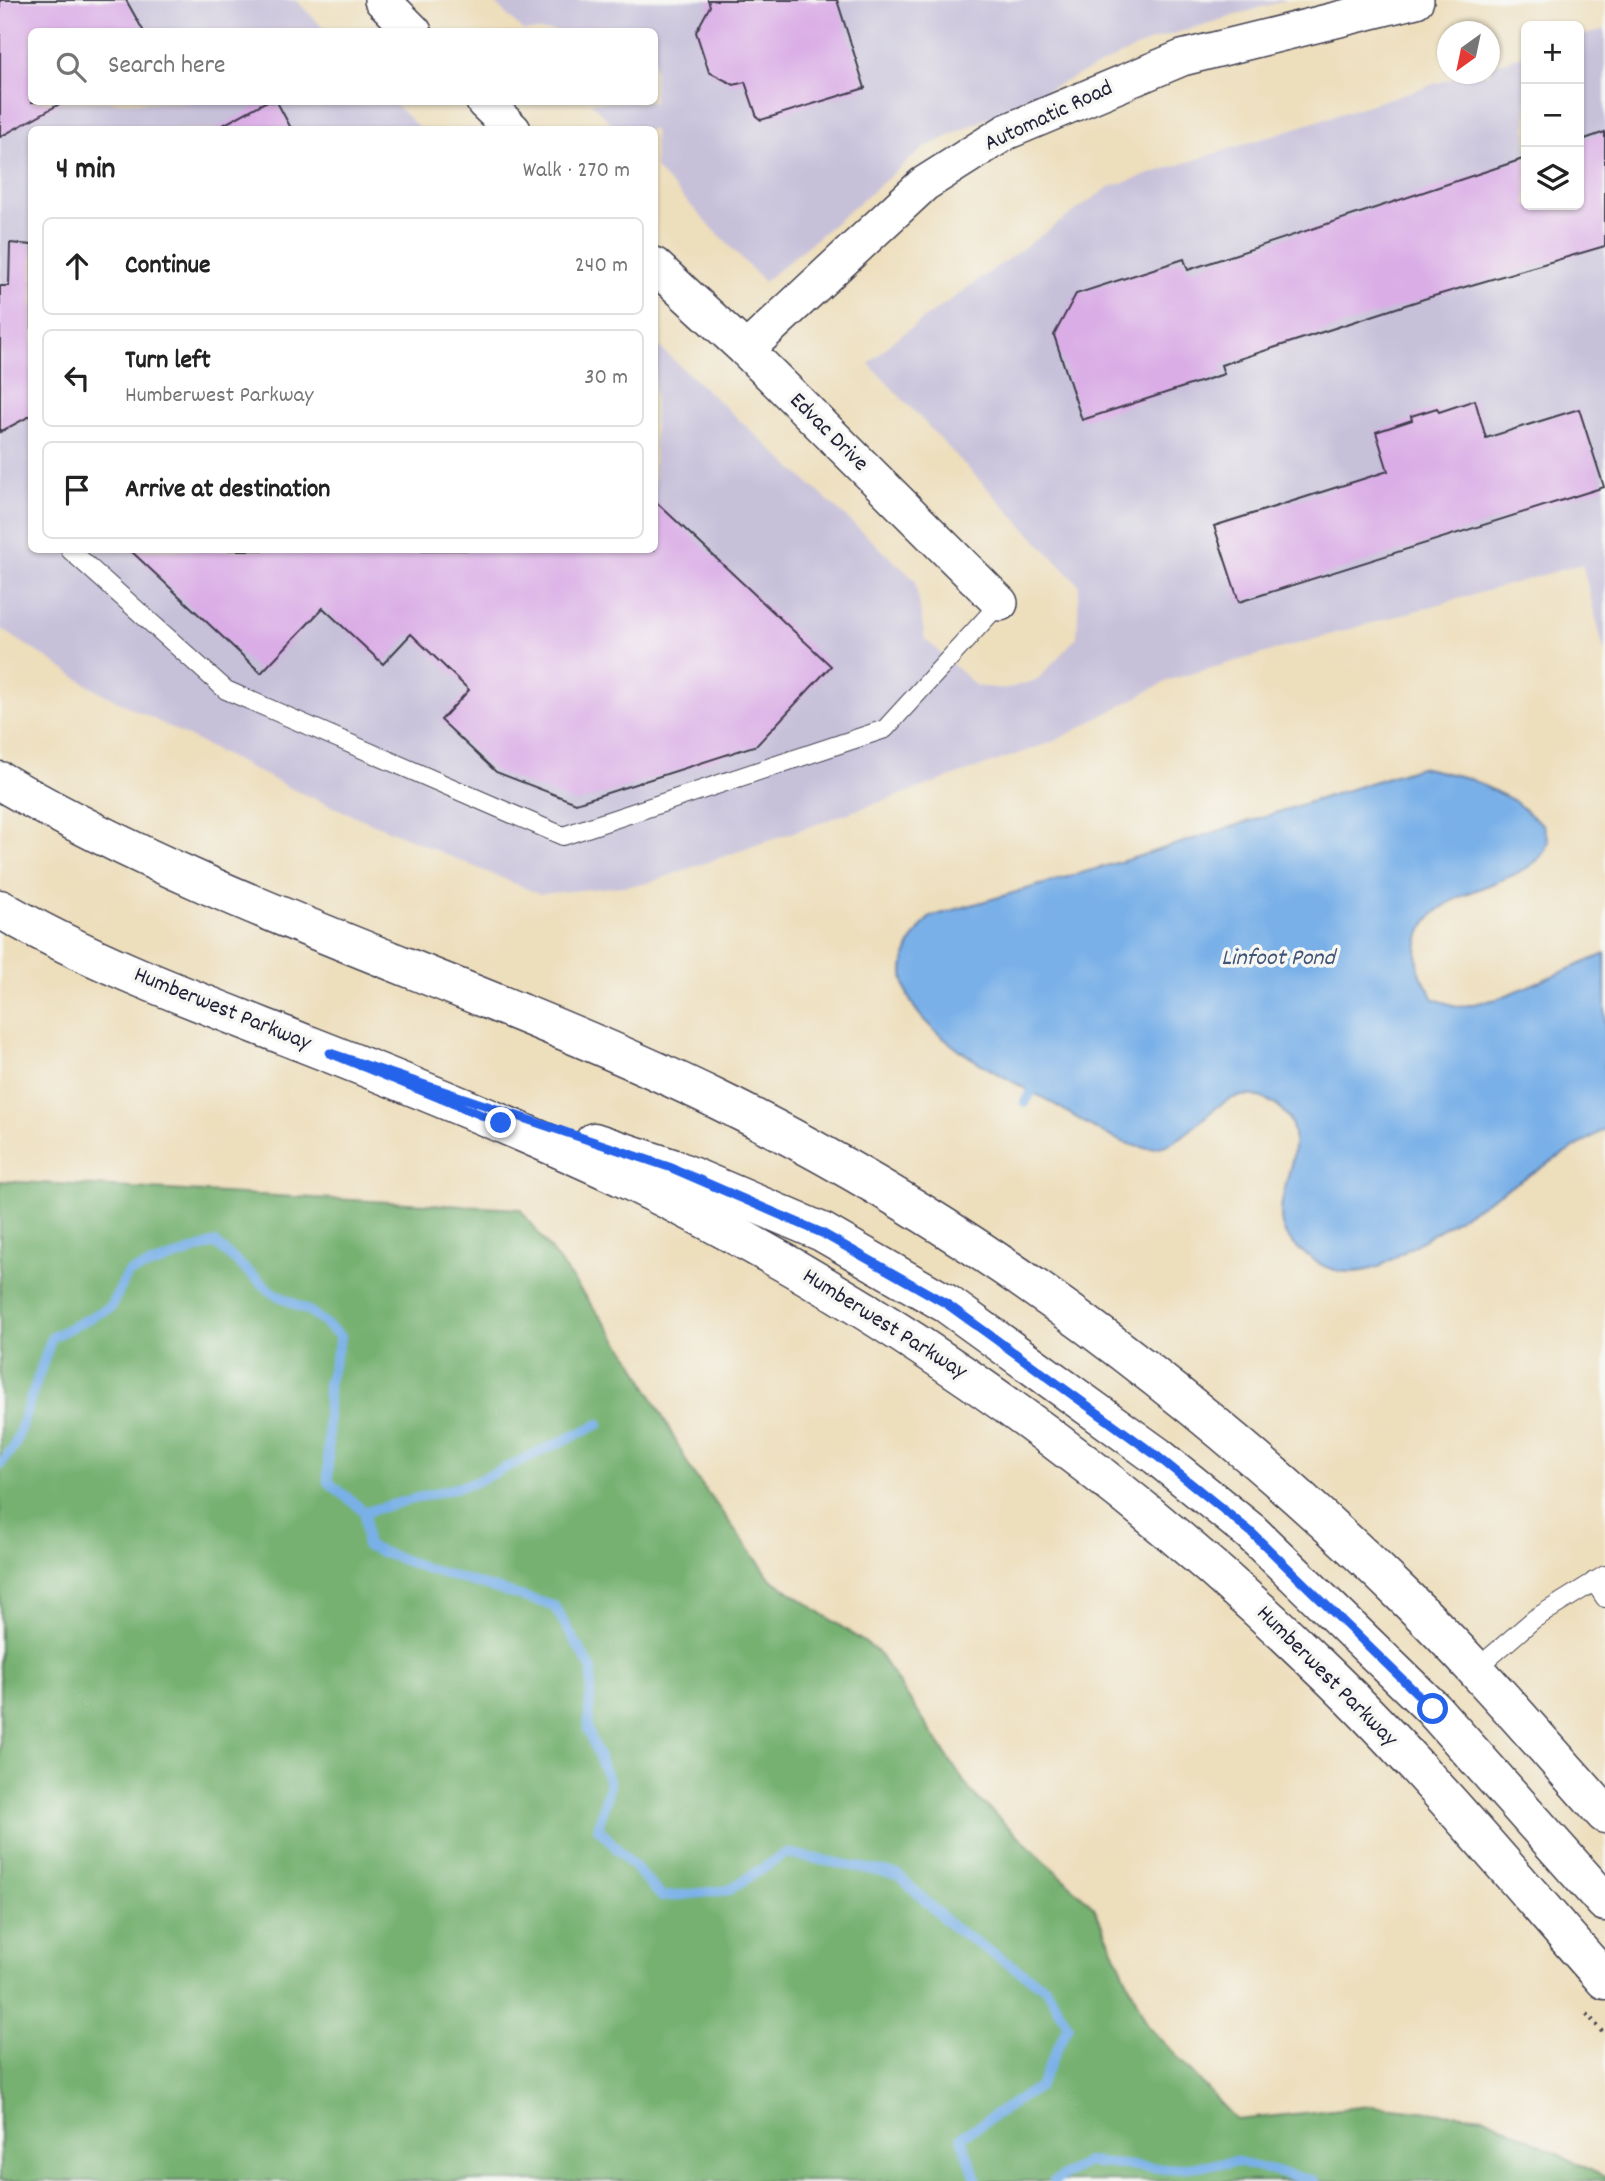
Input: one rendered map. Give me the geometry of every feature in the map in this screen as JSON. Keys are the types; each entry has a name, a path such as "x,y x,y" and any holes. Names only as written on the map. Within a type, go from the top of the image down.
{"main road":[{"path":"0,781 113,843 222,893 613,1051 822,1154 913,1209 1121,1349 1228,1435 1312,1508 1411,1602 1605,1814"},
{"name":"Humberwest Parkway","path":"0,909 110,965 564,1150 776,1258 939,1357 1022,1415 1163,1525 1330,1677 1592,1992"},
{"path":"330,1053 672,1168 822,1233 947,1304 1157,1456 1251,1532 1433,1709 1605,1902"}],"street":[{"path":"382,0 410,28"},
{"name":"Automatic Road","path":"746,350 925,184 1006,132 1182,58 1416,0"},
{"path":"487,105 509,126"},
{"name":"Edvac Drive","path":"658,269 746,350 1000,603"}],"lane":[{"path":"73,553 226,690 563,836 885,729 1000,603"},
{"path":"1475,1670 1534,1619 1600,1578 1605,1598"}],"path":[{"path":"1592,1992 1605,2035"}],"shaded area":[{"path":"0,0 296,0 323,28 28,28 28,105 396,105 417,126 28,126 28,553 658,553 658,346 915,580 925,639 976,686 1005,689 1037,680 1077,637 1079,585 869,364 894,340 1109,187 1437,83 1500,84 1500,63 1521,56 1521,210 1584,210 1584,35 1605,29 1605,654 1582,564 1169,680 1055,741 645,884 539,894 296,791 96,690 0,628"},
{"path":"492,0 1286,0 1153,40 924,148 764,282 658,171 658,126 614,126 593,105 658,105 658,28 520,28"}],"green space":[{"path":"0,1181 520,1209 633,1361 691,1470 771,1579 877,1651 971,1792 1094,1907 1148,2026 1236,2120 1370,2106 1485,2117 1605,2177 1605,2181 0,2181"}],"water":[{"name":"Linfoot Pond","path":"1420,767 1468,778 1513,800 1543,825 1548,840 1540,858 1522,870 1451,901 1432,916 1420,936 1418,964 1424,982 1434,999 1459,1007 1497,999 1605,954 1605,1129 1379,1267 1354,1272 1337,1271 1303,1252 1286,1235 1281,1219 1282,1201 1294,1145 1293,1128 1285,1113 1267,1100 1250,1095 1234,1098 1168,1144 1152,1148 1139,1147 1098,1130 989,1069 932,1028 913,1005 903,978 908,949 930,917 1130,859"}],"building":[{"path":"0,0 126,0 142,28 28,28 28,105 58,105 0,137"},
{"path":"708,0 837,0 865,88 761,120 757,117 745,82 734,85 709,72 696,32 710,6"},
{"path":"260,105 279,105 290,126 221,126"},
{"path":"1605,132 1605,246 1427,298 1221,365 1224,374 1082,420 1054,335 1076,294 1184,259 1188,270 1521,160 1521,210 1584,210 1584,139"},
{"path":"10,243 28,245 28,417 0,432 0,286 9,286"},
{"path":"1475,400 1486,438 1579,409 1604,487 1239,602 1214,526 1388,471 1376,432 1412,420 1411,416 1437,408 1439,412"},
{"path":"658,504 831,666 757,745 576,803 496,772 441,720 469,690 411,634 383,664 323,608 261,673 133,553 658,553"}],"waterway":[{"path":"1025,1102 1038,1082"},
{"path":"0,1465 14,1447 52,1337 111,1307 128,1273 215,1243 273,1293 312,1313 341,1337 328,1385 328,1482 365,1512 366,1546 425,1568 554,1606 592,1670 588,1730 610,1784 598,1828 662,1897 729,1890 786,1853 898,1875 954,1928 1046,1988 1068,2025 1040,2086 961,2137 977,2181"},
{"path":"365,1512 473,1483 599,1424"},
{"path":"1054,2181 1087,2162 1168,2169 1235,2162 1314,2181"}],"route":[{"path":"501,1123 330,1053 672,1168 822,1233 947,1304 1157,1456 1251,1532 1433,1709"}]}
